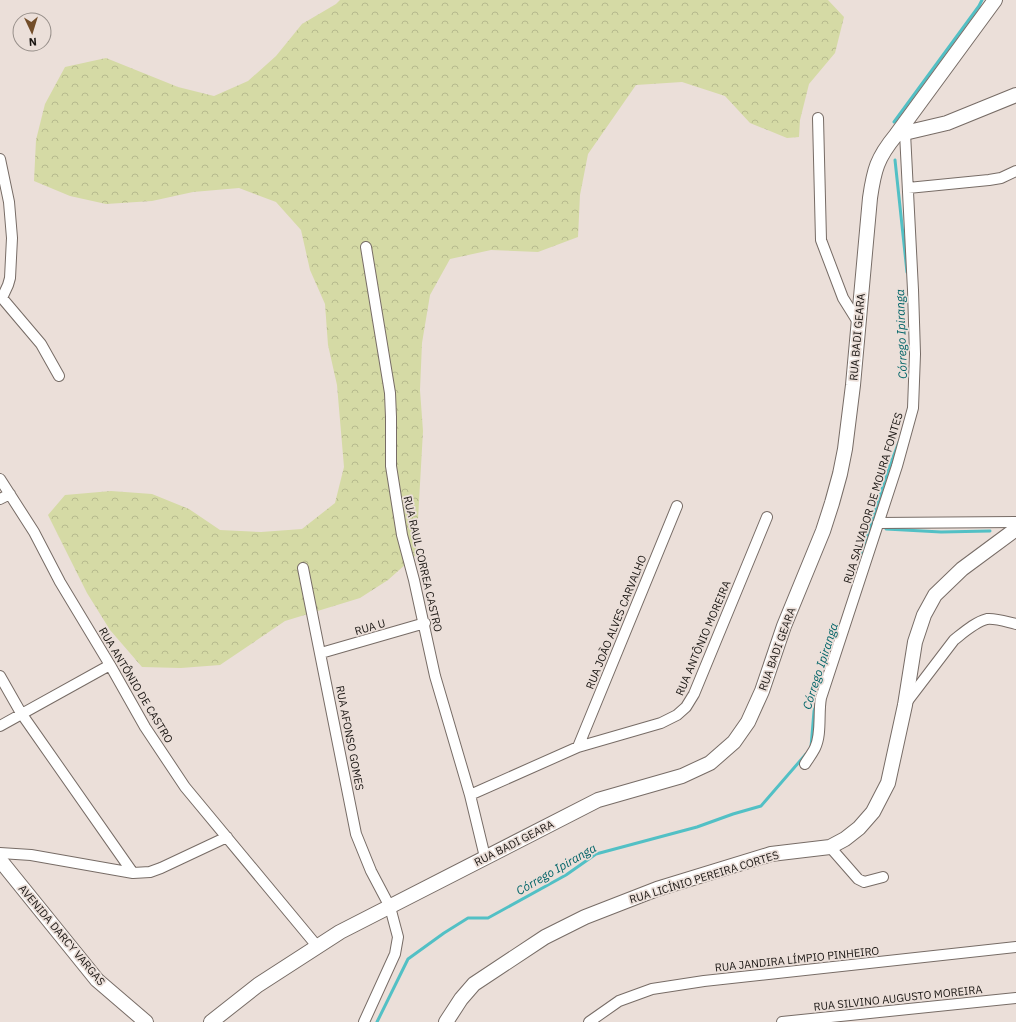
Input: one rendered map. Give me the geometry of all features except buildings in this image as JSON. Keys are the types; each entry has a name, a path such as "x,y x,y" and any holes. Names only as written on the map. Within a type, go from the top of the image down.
{"street":[{"name":"RUA BADI GEARA","path":"211,1022 258,985 340,932 598,800 695,771 710,763 734,742 748,722 762,691 784,626 823,531 840,474 845,449 852,385 870,198 873,177 879,158 885,148 900,134 995,0"},
{"path":"900,134 947,123 1016,95"},
{"path":"818,118 821,240 843,298 858,322"},
{"name":"RUA SALVADOR DE MOURA FONTES","path":"804,764 815,748 821,698 899,459 913,408 915,354 913,290 908,188 900,134"},
{"path":"0,159 9,202 12,238 10,278 1,298 40,344 59,376"},
{"path":"908,188 989,180 1016,172"},
{"name":"RUA RAUL CORREA CASTRO","path":"366,247 390,394 391,466 402,535 425,624 435,676 470,795 485,857"},
{"name":"RUA ANTÔNIO DE CASTRO","path":"0,479 34,532 60,582 145,727 185,787 317,946"},
{"path":"0,499 10,494"},
{"name":"RUA JOÃO ALVES CARVALHO","path":"578,747 677,506"},
{"name":"RUA ANTÔNIO MOREIRA","path":"470,795 578,747 661,723 677,715 686,707 694,694 767,517"},
{"path":"878,523 1016,522"},
{"name":"RUA LICÍNIO PEREIRA CORTES","path":"446,1022 461,999 474,984 545,937 585,916 657,889 771,854 830,847 859,828 873,812 888,783 905,704 915,642 924,615 935,596 962,569 1016,529"},
{"name":"RUA AFONSO GOMES","path":"304,568 356,834 371,872 390,907 398,937 397,946 364,1022"},
{"path":"905,704 954,640 962,633 987,620 999,620 1016,624"},
{"name":"RUA U","path":"321,653 425,624"},
{"path":"0,726 110,665"},
{"path":"0,676 21,713 133,873"},
{"path":"0,853 31,854 133,873 150,872 227,837"},
{"path":"830,847 858,879 864,882 883,877"},
{"name":"AVENIDA DARCY VARGAS","path":"0,860 96,980 146,1022"},
{"name":"RUA JANDIRA LÍMPIO PINHEIRO","path":"589,1022 619,1001 652,989 712,980 1016,947"},
{"name":"RUA SILVINO AUGUSTO MOREIRA","path":"782,1022 1016,998"}],"green space":[{"path":"340,0 828,0 844,17 835,53 809,84 800,120 799,137 787,138 750,123 725,96 682,82 636,85 588,154 580,195 578,237 538,252 491,250 450,259 430,295 422,343 420,390 423,431 416,555 388,580 360,598 285,621 220,665 181,668 142,667 110,630 87,593 48,515 65,495 111,491 152,494 189,509 220,530 261,532 302,529 335,503 344,467 337,385 328,345 325,304 310,270 301,230 276,202 239,188 193,192 152,201 106,204 70,196 34,181 36,140 45,104 65,67 106,58 178,87 214,96 248,81 276,56 302,24 336,4"}],"waterway":[{"name":"Córrego Ipiranga","path":"894,122 982,0"},
{"name":"Córrego Ipiranga","path":"895,160 907,272"},
{"name":"Córrego Ipiranga","path":"862,556 884,484 899,442"},
{"path":"886,529 941,532 990,531"},
{"name":"Córrego Ipiranga","path":"811,747 814,711 816,705"},
{"name":"Córrego Ipiranga","path":"377,1022 408,959 468,918 488,918 566,875 596,854 697,827 761,806 806,754"}]}
